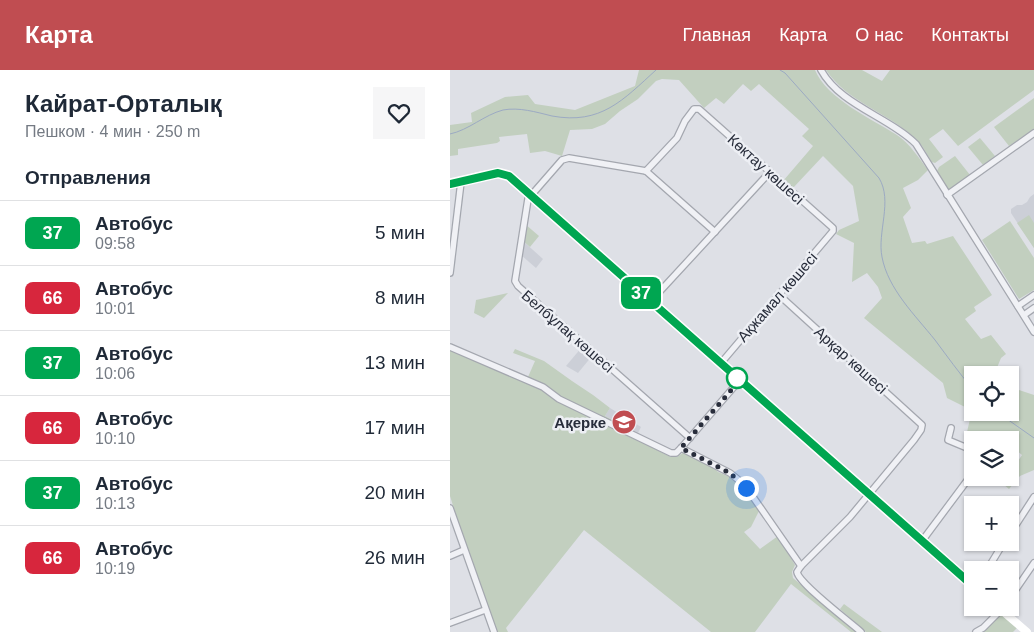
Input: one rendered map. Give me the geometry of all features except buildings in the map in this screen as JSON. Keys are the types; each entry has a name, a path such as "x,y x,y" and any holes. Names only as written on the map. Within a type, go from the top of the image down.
{"street":[{"path":"821,70 830,82 850,99 912,140 1034,332"},
{"name":"Көктау көшесі","path":"646,171 674,141 687,118 694,109 698,108 833,228 833,231"},
{"path":"948,195 1034,133"},
{"path":"530,195 564,158 646,171 715,232"},
{"path":"651,301 770,172"},
{"path":"450,184 501,173 509,176 964,578"},
{"path":"450,273 452,240 461,182"},
{"name":"Белбұлақ көшесі","path":"530,195 524,220 516,284 690,438"},
{"name":"Ақжамал көшесі","path":"721,363 833,231"},
{"name":"Арқар көшесі","path":"778,294 923,426 914,440 870,494"},
{"path":"1018,306 1034,295"},
{"path":"1024,315 1034,308"},
{"path":"450,348 544,387 559,399 663,451 674,453 681,448 740,380"},
{"path":"951,428 948,440 964,447"},
{"path":"681,448 730,473 741,482 801,566"},
{"path":"922,541 964,485"},
{"path":"861,632 807,586 797,574 801,566 834,534 870,494"},
{"path":"1019,520 1034,497"},
{"path":"450,508 494,632"},
{"path":"450,556 464,550"},
{"path":"1019,585 1034,563"},
{"path":"450,623 485,610"},
{"path":"976,632 983,628 994,616"},
{"path":"1010,616 1027,632"}],"shaded area":[{"path":"1034,194 1034,248 1011,213 1011,209 1027,202"},
{"path":"523,241 543,259 536,268 521,255"},
{"path":"582,347 592,356 578,373 566,366"},
{"name":"Ақерке","path":"610,408 641,427 638,433 605,416"}],"green space":[{"path":"639,70 815,70 829,90 840,99 897,135 906,143 928,170 918,180 903,188 911,208 903,217 912,243 925,241 927,244 953,236 992,295 974,307 976,311 965,319 981,339 991,335 1006,354 1001,358 998,366 964,366 964,406 947,398 943,383 864,318 882,298 878,287 867,273 852,282 854,243 836,234 839,230 859,221 853,186 823,156 793,188 783,181 813,146 802,136 809,129 759,84 751,91 743,84 724,104 716,98 704,108 679,80 662,79 656,81 638,99 605,124 592,129 570,130 562,156 545,151 530,153 527,134 499,137 500,141 497,143 458,149 458,155 450,156 450,125 472,122 471,113 505,97 528,95 535,104 575,110 635,86"},
{"path":"826,70 862,70 882,81 890,70 1034,70 1034,90 958,146 943,129 929,139 943,157 935,163 932,162 916,139 894,122 845,91"},
{"path":"1034,98 1034,129 1009,146 994,127"},
{"path":"980,138 995,156 983,165 968,147"},
{"path":"955,156 970,175 954,189 949,190 937,171 939,167"},
{"path":"1029,215 1034,223 1034,248 1017,223"},
{"path":"1010,221 1034,258 1034,290 1019,299 982,240"},
{"path":"525,224 539,236 530,247 523,241"},
{"path":"508,293 484,318 474,313 476,300"},
{"path":"515,349 544,361 593,395 610,408 605,416 667,449 554,393 546,386 528,377 535,361 513,353"},
{"path":"450,350 540,389 561,403 671,457 677,457 684,452 718,472 737,480 760,509 751,527 744,532 760,549 778,536 795,565 792,572 793,578 857,632 851,632 791,584 755,632 711,632 584,530 506,628 508,632 495,632 450,496"},
{"path":"1019,390 1034,395 1034,470 1019,477 1019,460 1022,455 1019,452 1019,431 967,431 970,421 1019,421"},
{"path":"844,604 882,632 866,632 840,609"},
{"path":"998,616 1004,616 1017,628 1013,632 983,632"}],"waterway":[{"path":"450,134 464,129 489,115 509,109 569,118 584,117 598,113 622,100 656,70"},
{"path":"780,70 785,73 879,178 885,197 881,237 885,269 903,301 964,378"},
{"path":"1010,421 1034,438"}],"bus line":[{"name":"37","path":"450,184 493,173 504,173 509,176 964,578"}],"place":[{"name":"Ақерке","path":"624,422"}],"route":[{"path":"737,378 740,380 681,448 730,473 746,488"}]}
